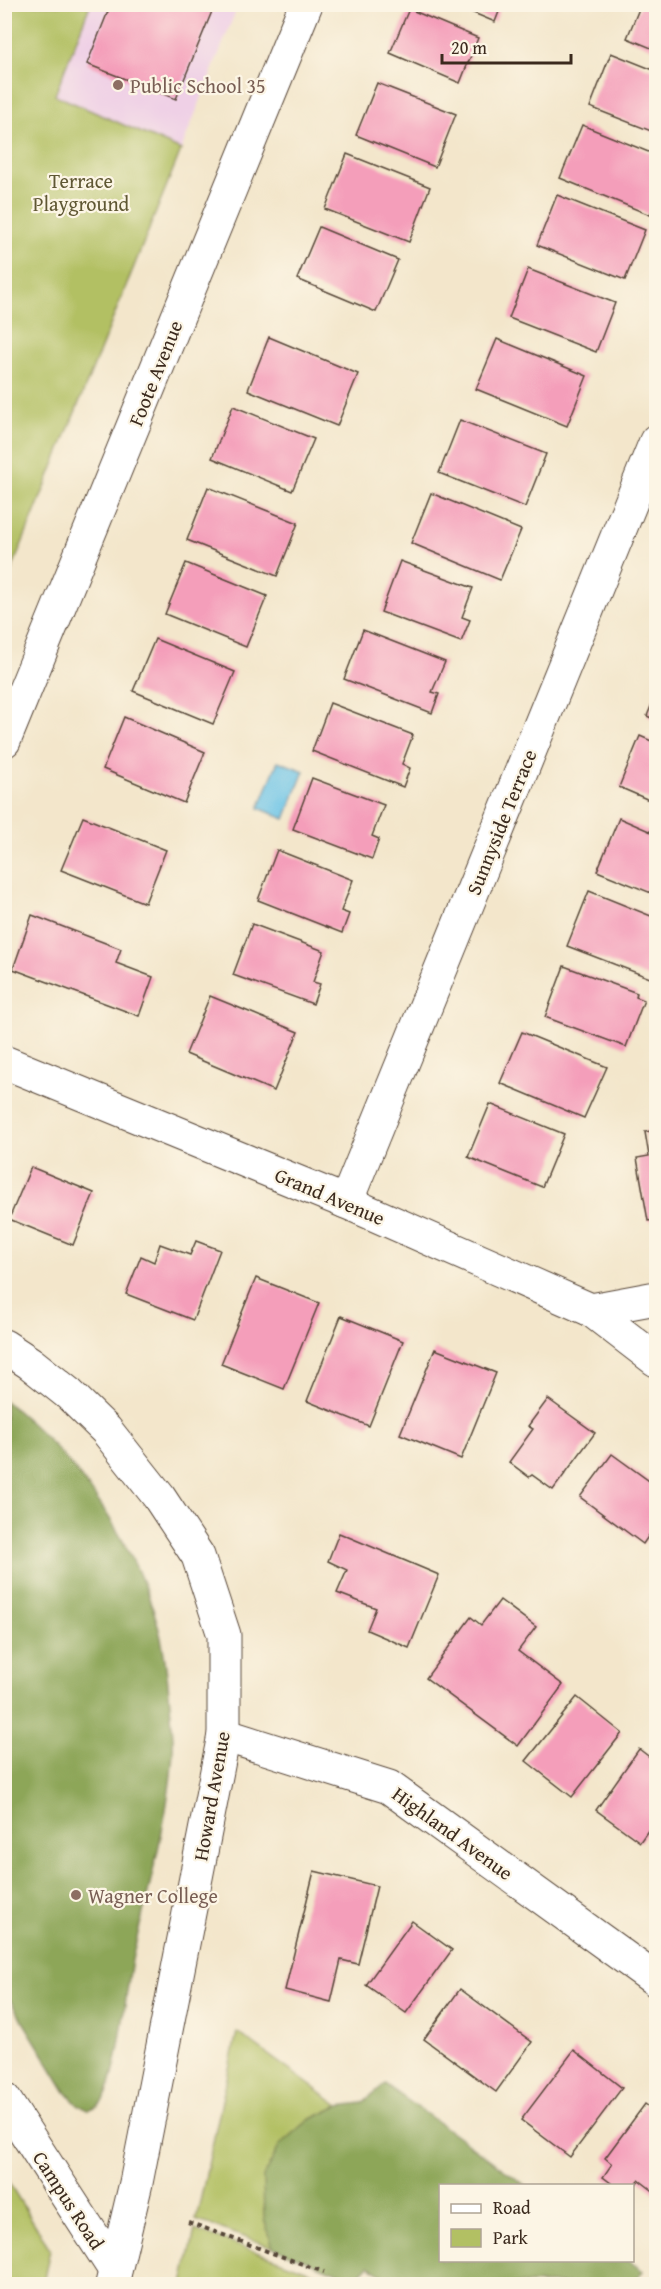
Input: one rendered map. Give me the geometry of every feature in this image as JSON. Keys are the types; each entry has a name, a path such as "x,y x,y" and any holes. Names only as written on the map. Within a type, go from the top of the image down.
{"street":[{"name":"Foote Avenue","path":"4,741 306,4"},
{"name":"Sunnyside Terrace","path":"346,1202 657,441"},
{"name":"Grand Avenue","path":"4,1062 346,1202 591,1310 657,1360"},
{"path":"591,1310 657,1298"},
{"name":"Howard Avenue","path":"4,1346 69,1394 106,1430 159,1497 198,1556 224,1635 224,1735 138,2171 113,2277"},
{"name":"Highland Avenue","path":"224,1735 389,1787 657,1980"},
{"name":"Campus Road","path":"4,2100 113,2277"}],"path":[{"path":"189,2223 324,2272"}],"shaded area":[{"name":"Public School 35","path":"4,5 238,5 181,150 54,95"}],"green space":[{"name":"Terrace Playground","path":"4,5 90,5 55,95 181,150 5,586"},
{"name":"Wagner College","path":"5,1401 30,1422 75,1470 112,1523 142,1581 154,1612 161,1637 167,1676 173,1746 163,1828 133,1955 112,2077 102,2102 87,2110 66,2092 5,1992"},
{"path":"237,2032 339,2106 309,2120 264,2219 273,2247 196,2220"},
{"path":"385,2084 524,2184 439,2184 439,2262 630,2262 643,2271 633,2284 395,2284 369,2265 358,2275 350,2276 273,2247 264,2219 263,2177 280,2145 309,2120 339,2106 362,2103"},
{"path":"4,2175 50,2249 43,2284 5,2284"},
{"path":"195,2230 323,2276 316,2284 183,2284"}],"water":[{"path":"278,761 304,771 285,819 259,808"}],"building":[{"path":"111,4 215,4 176,99 87,64"},
{"path":"452,4 502,4 495,22"},
{"path":"641,4 656,4 656,50 627,38"},
{"path":"409,9 478,38 460,83 390,53"},
{"path":"611,53 656,71 656,133 590,107"},
{"path":"377,83 456,114 435,167 356,135"},
{"path":"582,125 656,155 656,199 650,215 560,178"},
{"path":"347,154 430,187 409,242 325,209"},
{"path":"557,195 645,230 625,280 537,245"},
{"path":"319,227 398,260 376,312 297,279"},
{"path":"528,269 615,303 596,352 509,318"},
{"path":"269,337 358,374 337,426 248,390"},
{"path":"497,339 587,376 567,426 476,389"},
{"path":"233,406 314,439 292,491 212,458"},
{"path":"460,420 546,454 525,507 439,473"},
{"path":"208,487 298,523 277,576 187,540"},
{"path":"431,493 521,530 500,580 411,543"},
{"path":"400,561 473,588 462,617 470,620 461,642 381,612"},
{"path":"186,563 267,596 246,647 165,614"},
{"path":"363,630 445,662 432,692 439,694 432,713 344,679"},
{"path":"155,639 235,672 213,724 133,691"},
{"path":"656,694 656,720 647,716"},
{"path":"330,703 413,735 402,764 410,768 403,787 312,751"},
{"path":"124,717 205,752 184,803 103,769"},
{"path":"640,736 656,743 656,803 619,787"},
{"path":"312,778 384,805 372,836 379,839 372,859 293,829"},
{"path":"83,817 166,850 145,903 61,870"},
{"path":"619,818 656,834 656,895 597,871"},
{"path":"277,850 353,880 341,911 349,914 342,933 258,900"},
{"path":"589,891 656,918 655,980 567,946"},
{"path":"32,915 121,949 116,963 153,977 139,1016 13,969"},
{"path":"252,924 324,951 313,982 320,984 313,1004 233,975"},
{"path":"564,966 637,993 636,997 644,1000 626,1047 545,1017"},
{"path":"210,996 298,1032 274,1091 186,1054"},
{"path":"522,1032 607,1067 584,1118 500,1083"},
{"path":"490,1104 564,1134 542,1187 468,1157"},
{"path":"656,1130 656,1220 648,1221 637,1158 649,1156 645,1132"},
{"path":"31,1167 94,1193 73,1245 9,1219"},
{"path":"196,1241 220,1250 193,1320 126,1294 141,1256 154,1262 160,1244 190,1255"},
{"path":"256,1278 319,1303 284,1389 221,1364"},
{"path":"341,1316 403,1341 369,1426 307,1401"},
{"path":"435,1349 496,1373 461,1459 400,1434"},
{"path":"548,1399 595,1433 553,1490 532,1475 529,1477 509,1462 533,1429 528,1426"},
{"path":"612,1454 656,1486 656,1525 643,1544 580,1497"},
{"path":"339,1533 439,1575 409,1648 367,1630 376,1608 337,1593 347,1570 328,1561"},
{"path":"500,1600 536,1627 518,1651 563,1685 518,1746 426,1678 471,1617 481,1625"},
{"path":"577,1697 622,1733 572,1797 526,1761"},
{"path":"639,1749 656,1762 656,1819 640,1842 596,1810"},
{"path":"314,1871 377,1886 358,1964 341,1960 331,2002 285,1990"},
{"path":"412,1921 452,1950 406,2013 366,1985"},
{"path":"460,1989 532,2042 496,2092 424,2039"},
{"path":"574,2050 622,2088 570,2157 521,2120"},
{"path":"645,2104 656,2112 656,2193 639,2180 634,2186 634,2184 612,2184 603,2177 612,2164 605,2158"}],"place":[{"name":"Public School 35","path":"118,85"},
{"name":"Wagner College","path":"76,1895"}]}
